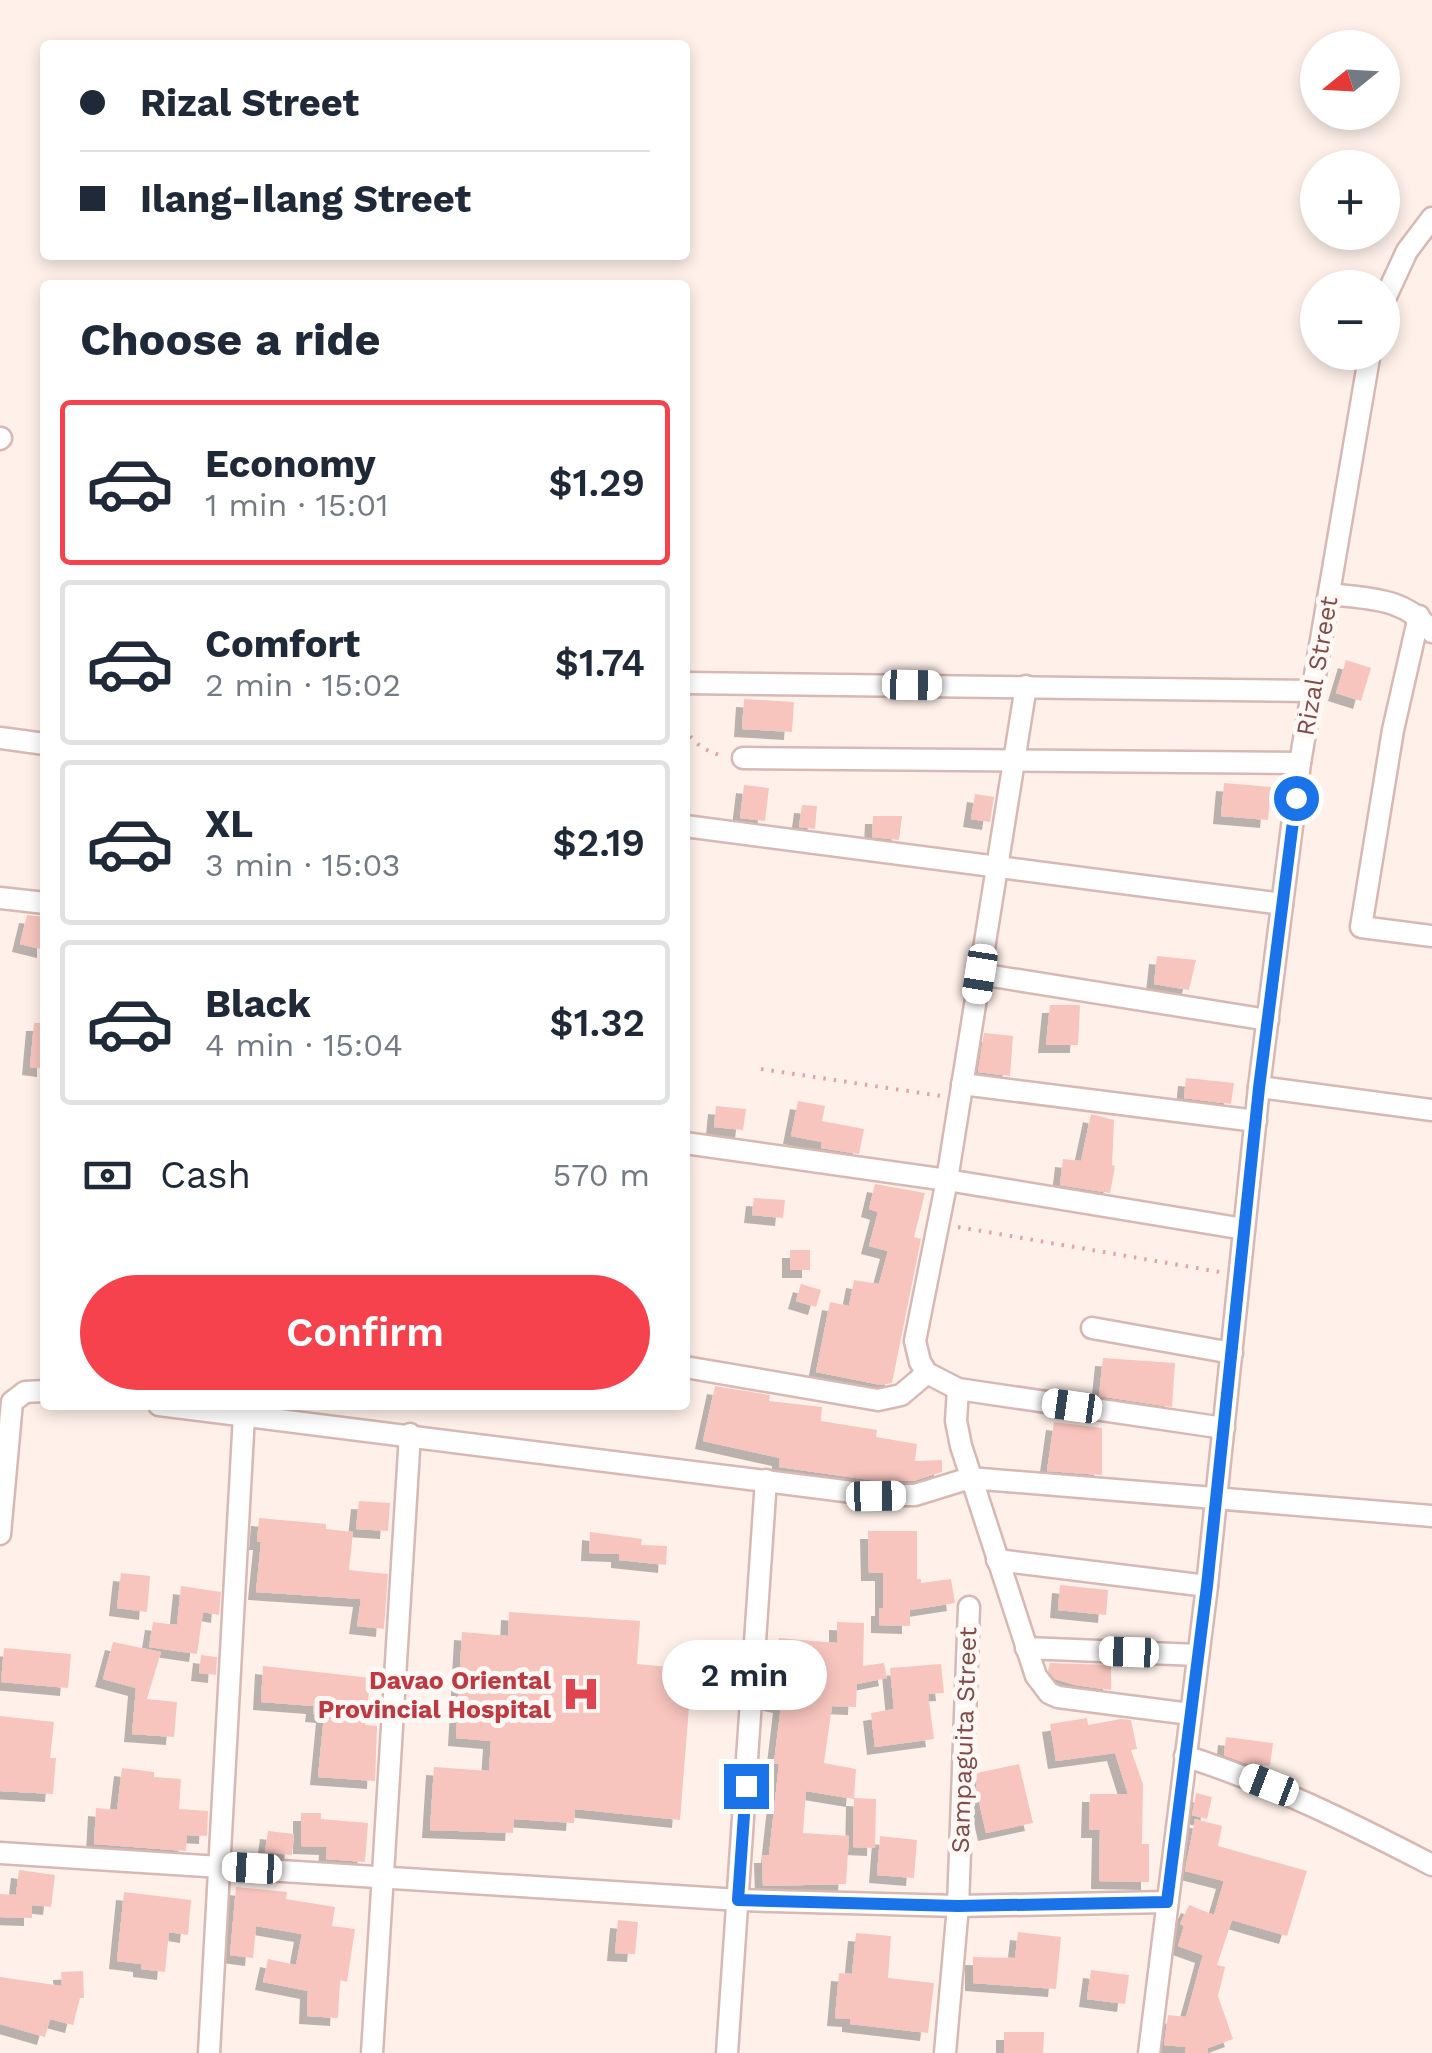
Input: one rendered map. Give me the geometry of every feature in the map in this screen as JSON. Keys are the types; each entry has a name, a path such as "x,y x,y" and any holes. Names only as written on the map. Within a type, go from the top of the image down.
{"street":[{"path":"1399,270 1432,218"},
{"name":"Rizal Street","path":"1149,2053 1207,1586 1259,1088 1300,763 1367,370"},
{"path":"1329,594 1386,602 1426,624 1392,730 1361,927 1432,936"},
{"path":"690,683 1311,691"},
{"path":"1026,686 947,1180 915,1341 920,1362 927,1373 958,1389 1224,1428"},
{"path":"0,738 40,743"},
{"path":"742,758 1300,763"},
{"path":"690,827 1282,904"},
{"path":"0,898 40,903"},
{"path":"980,974 1268,1020"},
{"path":"1259,1088 1432,1110"},
{"path":"961,1091 1256,1121"},
{"path":"690,1144 947,1180 1244,1229"},
{"path":"1092,1328 1232,1353"},
{"path":"690,1368 878,1400 902,1395 927,1373"},
{"path":"958,1389 956,1421 970,1478 1026,1648 1043,1686 1058,1697 1190,1714"},
{"path":"0,1534 12,1402 25,1392 40,1392"},
{"path":"202,1410 876,1496 915,1494 970,1478 1432,1516"},
{"path":"209,2053 244,1415"},
{"path":"372,2053 410,1434"},
{"path":"726,2053 766,1480"},
{"path":"997,1560 1207,1586"},
{"name":"Sampaguita Street","path":"945,2053 958,1906 968,1607"},
{"path":"1026,1648 1198,1655"},
{"path":"1185,1756 1299,1798 1432,1865"},
{"path":"0,1853 738,1900 958,1906 1167,1902"}],"path":[{"path":"690,734 701,748 720,756 742,758"},
{"path":"762,1069 961,1091"},
{"path":"939,1224 1239,1276"}],"building":[{"path":"1346,660 1371,668 1361,701 1336,693"},
{"path":"744,699 794,702 792,732 742,729"},
{"path":"1224,783 1271,787 1268,820 1221,816"},
{"path":"744,785 769,788 765,821 740,818"},
{"path":"975,794 994,797 990,822 971,819"},
{"path":"802,805 817,806 815,829 799,827"},
{"path":"873,816 902,816 899,840 872,837"},
{"path":"27,915 40,916 40,949 20,944"},
{"path":"1157,956 1196,960 1189,990 1154,984"},
{"path":"1050,1005 1080,1005 1078,1045 1046,1045"},
{"path":"34,1023 40,1023 40,1068 30,1067"},
{"path":"984,1033 1013,1036 1010,1076 978,1072"},
{"path":"1186,1078 1234,1083 1231,1104 1184,1098"},
{"path":"798,1101 825,1106 822,1121 864,1129 859,1154 821,1148 822,1142 791,1136"},
{"path":"716,1106 746,1109 743,1130 714,1127"},
{"path":"1091,1114 1114,1120 1115,1166 1110,1193 1060,1185 1063,1159 1081,1161"},
{"path":"875,1184 925,1193 914,1237 921,1239 892,1383 881,1385 816,1372 830,1302 849,1306 854,1280 879,1284 888,1251 869,1246 878,1212 869,1209"},
{"path":"754,1198 785,1200 783,1218 752,1215"},
{"path":"790,1250 810,1250 810,1270 790,1270"},
{"path":"801,1284 821,1290 816,1307 796,1301"},
{"path":"1103,1358 1175,1363 1172,1407 1099,1396"},
{"path":"715,1386 770,1395 769,1401 822,1407 821,1421 877,1430 876,1437 917,1444 915,1461 942,1460 942,1472 913,1481 877,1481 779,1467 780,1458 703,1441"},
{"path":"1054,1422 1102,1428 1102,1475 1047,1471"},
{"path":"359,1501 390,1503 388,1531 356,1529"},
{"path":"259,1518 326,1524 326,1529 353,1532 349,1570 388,1574 384,1629 357,1626 361,1599 256,1592"},
{"path":"868,1531 917,1531 917,1579 921,1583 951,1579 955,1603 910,1610 910,1626 879,1625 883,1573 869,1573"},
{"path":"590,1532 642,1539 641,1545 667,1546 666,1565 619,1560 619,1554 589,1553"},
{"path":"121,1573 150,1576 147,1612 117,1608"},
{"path":"1060,1585 1108,1590 1106,1615 1058,1610"},
{"path":"181,1586 221,1592 219,1615 203,1612 197,1654 149,1647 153,1622 177,1625"},
{"path":"509,1612 640,1621 637,1664 692,1669 680,1820 575,1809 574,1823 514,1819 513,1833 430,1830 434,1767 489,1771 491,1741 456,1738 462,1632 508,1636"},
{"path":"837,1622 864,1623 863,1666 884,1663 887,1678 857,1684 856,1707 832,1706 824,1763 856,1769 854,1798 876,1799 875,1848 853,1847 854,1799 806,1791 803,1833 849,1836 846,1884 763,1886 762,1855 769,1855 779,1764 774,1763 781,1705 771,1703 779,1638 837,1643"},
{"path":"113,1642 161,1652 147,1699 177,1702 174,1737 132,1734 136,1688 103,1679"},
{"path":"4,1648 71,1654 68,1688 1,1682"},
{"path":"201,1655 217,1657 216,1675 199,1673"},
{"path":"1050,1663 1111,1665 1111,1690 1055,1679 1048,1670"},
{"path":"941,1664 944,1693 928,1694 934,1739 875,1747 871,1713 894,1709 890,1668"},
{"path":"263,1666 371,1678 365,1725 377,1726 375,1781 318,1777 324,1715 313,1714 314,1706 261,1702"},
{"path":"0,1716 54,1722 50,1758 56,1758 53,1794 0,1791"},
{"path":"1087,1718 1088,1725 1131,1720 1137,1749 1131,1750 1143,1784 1142,1844 1149,1844 1149,1882 1099,1881 1100,1830 1089,1830 1090,1794 1128,1794 1115,1753 1056,1761 1050,1724"},
{"path":"1226,1737 1273,1743 1270,1766 1224,1755"},
{"path":"1019,1764 1033,1823 986,1833 976,1788 977,1773"},
{"path":"122,1768 181,1779 179,1809 208,1811 207,1836 187,1835 186,1851 94,1844 96,1808 117,1810"},
{"path":"1196,1793 1212,1797 1207,1819 1192,1815"},
{"path":"301,1813 368,1823 365,1862 326,1859 327,1847 301,1846"},
{"path":"1195,1819 1222,1826 1218,1846 1307,1871 1287,1936 1232,1920 1217,1965 1225,1967 1218,1996 1233,2039 1208,2048 1207,2053 1185,2053 1186,2047 1164,2045 1168,2015 1186,2017 1203,1955 1178,1946 1184,1926 1180,1924 1189,1905 1214,1915 1224,1881 1185,1871"},
{"path":"268,1831 294,1834 292,1855 265,1852"},
{"path":"880,1836 917,1840 914,1878 877,1875"},
{"path":"19,1870 55,1875 51,1907 32,1905 32,1918 0,1917 0,1894 16,1895"},
{"path":"236,1887 287,1892 286,1899 335,1907 332,1926 355,1929 347,1982 340,1980 338,2018 307,2016 308,1991 263,1982 268,1959 296,1965 302,1934 256,1926 253,1958 230,1955"},
{"path":"124,1892 191,1900 188,1935 169,1932 165,1972 117,1961"},
{"path":"618,1920 638,1922 635,1954 615,1953"},
{"path":"1018,1932 1061,1937 1056,1989 973,1983 973,1957 1015,1958"},
{"path":"856,1933 891,1936 888,1978 934,1983 928,2033 850,2024 850,2019 835,2018 839,1973 852,1974"},
{"path":"1091,1970 1129,1975 1125,2004 1087,1999"},
{"path":"83,1971 84,1998 80,1998 73,2025 50,2019 45,2037 0,2024 0,1977 62,1986 61,1972"},
{"path":"1004,2032 1044,2032 1043,2053 1004,2053"}],"place":[{"name":"Davao Oriental Provincial Hospital","path":"581,1694"}],"route":[{"path":"746,1786 738,1900 958,1906 1167,1902 1207,1586 1259,1088 1296,798"}]}
